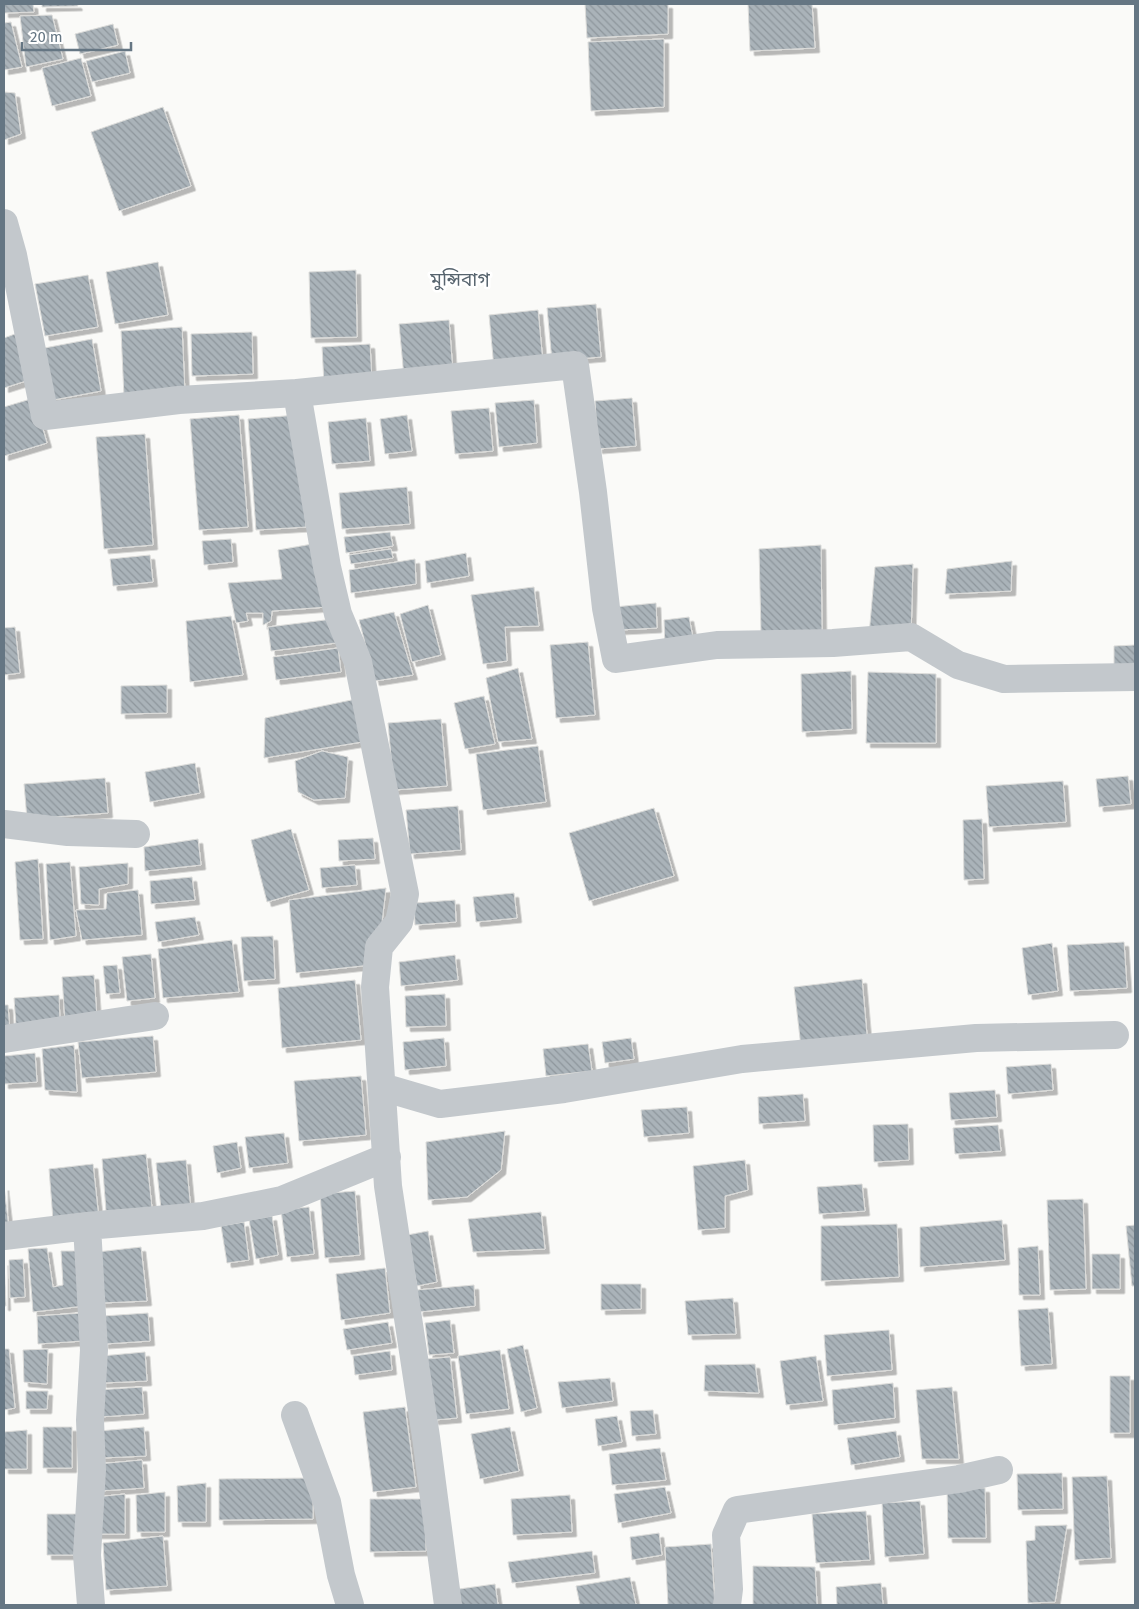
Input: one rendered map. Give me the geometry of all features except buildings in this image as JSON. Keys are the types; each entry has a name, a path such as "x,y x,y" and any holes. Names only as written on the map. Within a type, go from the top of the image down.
{"street":[{"path":"4,223 8,255 45,416 178,400 297,393 575,365 593,492 606,608 616,659 717,645 833,644 911,637 958,665 1004,678 1135,677"},
{"path":"297,393 327,567 338,614 358,662 405,894 398,922 379,947 374,987 388,1186 448,1605"},
{"path":"4,824 68,832 136,834"},
{"path":"4,1039 155,1016"},
{"path":"382,1087 440,1104 564,1088 742,1059 976,1038 1115,1035"},
{"path":"4,1236 87,1226 203,1216 282,1200 387,1157"},
{"path":"87,1226 94,1350 90,1420 92,1470 87,1555 91,1605"},
{"path":"295,1415 327,1502 341,1575 350,1605"},
{"path":"727,1605 729,1589 726,1535 737,1510 959,1478 999,1470"}],"district":[{"name":"মুন্সিবাগ","path":"460,279"}]}
